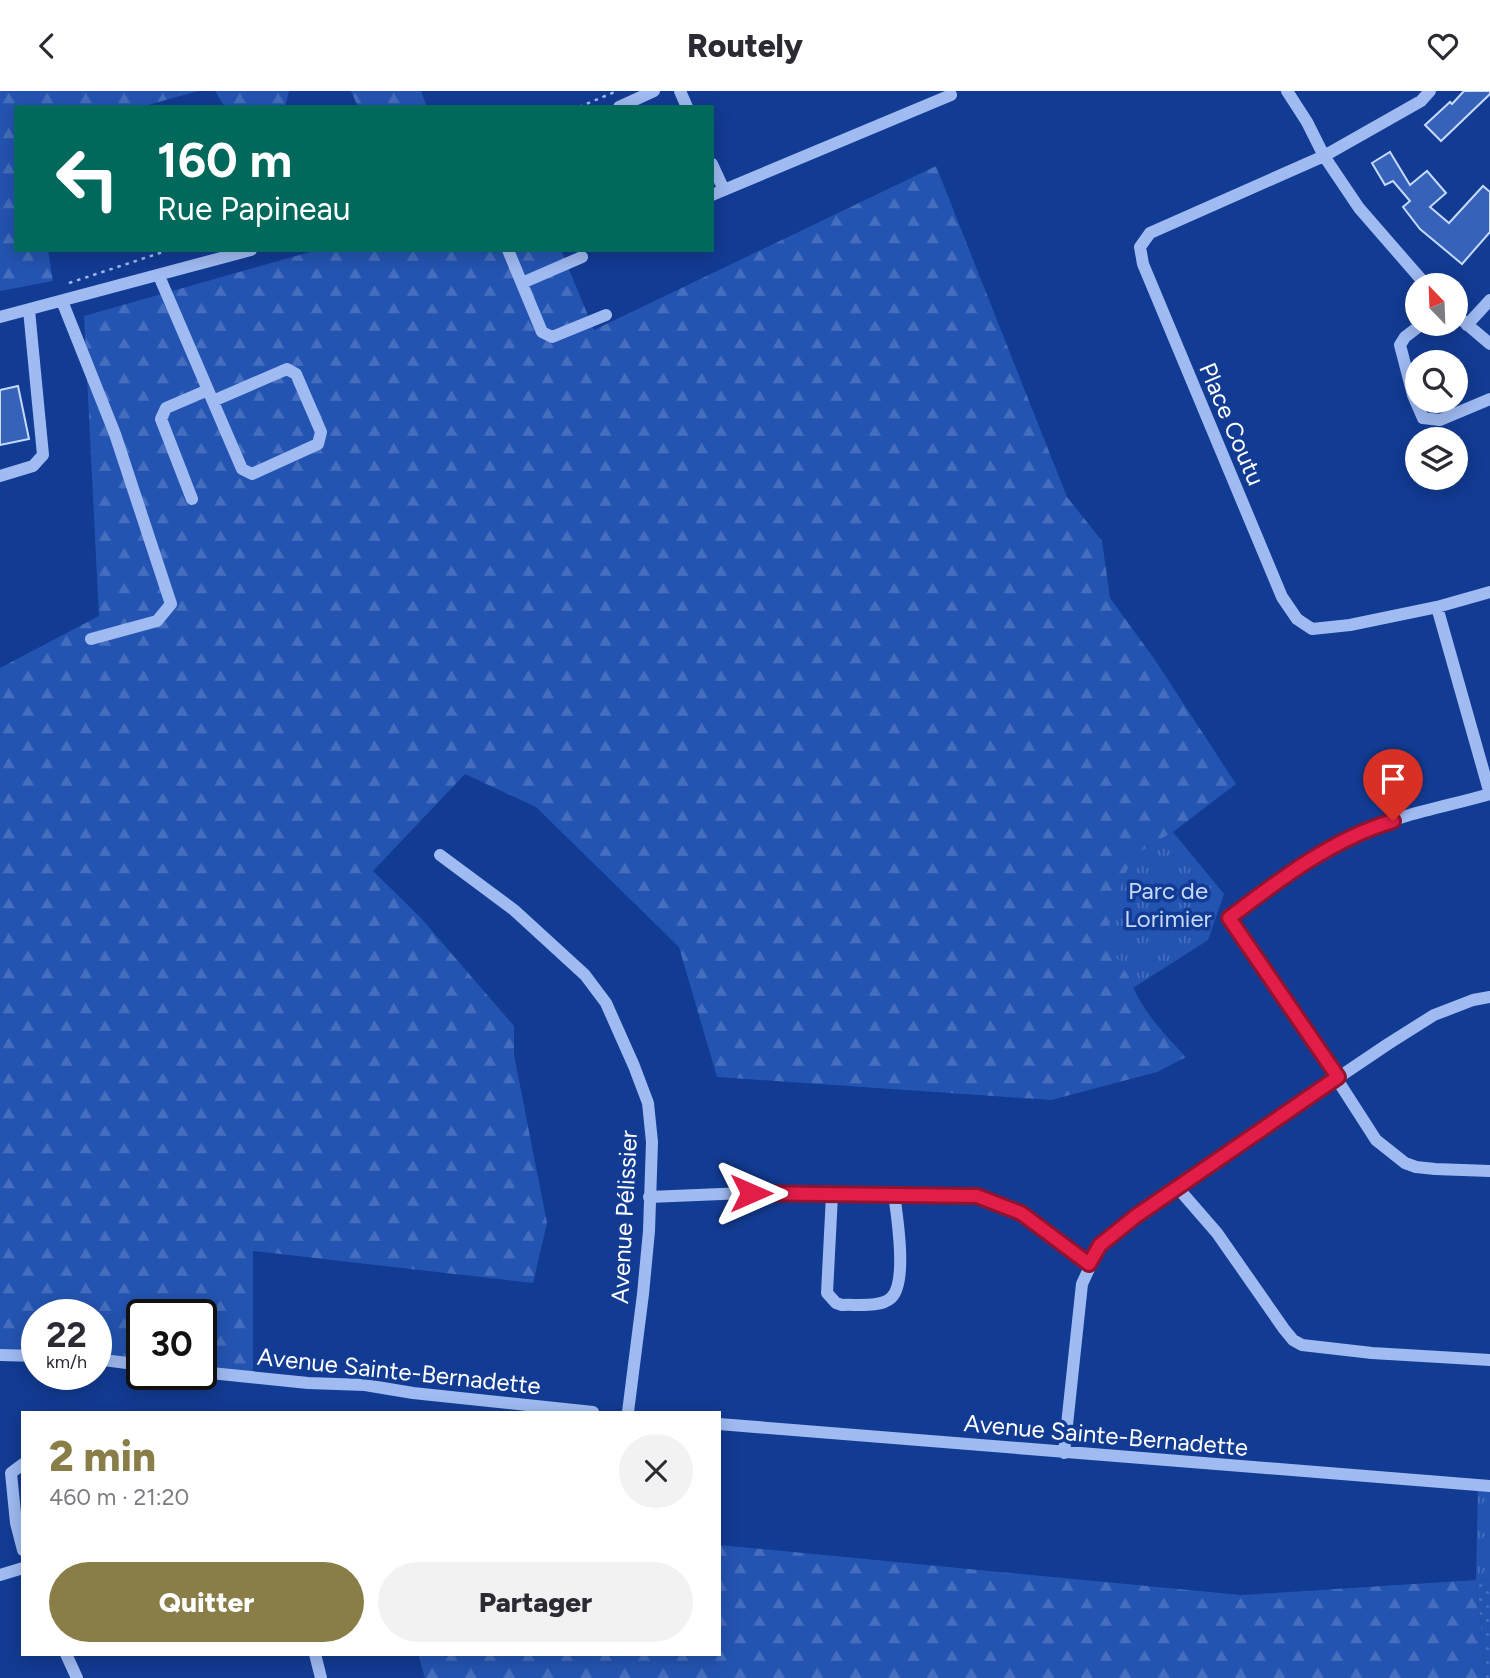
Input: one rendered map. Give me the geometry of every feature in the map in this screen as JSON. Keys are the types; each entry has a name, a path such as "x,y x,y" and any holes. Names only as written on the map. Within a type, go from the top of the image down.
{"street":[{"path":"623,105 654,91"},
{"path":"1287,91 1324,156 1359,208 1416,273"},
{"name":"Place Coutu","path":"1430,91 1421,101 1324,156 1150,233 1140,247 1143,264 1282,597 1297,619 1312,629 1350,625 1437,607 1490,592"},
{"path":"714,174 718,193 951,95"},
{"path":"0,317 244,252"},
{"path":"509,252 542,332 552,337 606,315"},
{"path":"522,283 582,257"},
{"path":"159,275 210,395 242,469 252,474 318,444 321,432 296,374 287,369 210,395 166,408 161,419 192,499"},
{"path":"1468,324 1490,300"},
{"path":"62,301 115,434 171,604 157,621 91,639"},
{"path":"0,476 33,466 43,455 29,310"},
{"path":"1468,326 1490,344"},
{"path":"1406,336 1400,345 1413,395 1423,418 1440,419 1490,398"},
{"path":"1437,607 1490,794 1364,831 1329,849 1229,918 1338,1077 1377,1140 1405,1163 1416,1167 1490,1171"},
{"name":"Avenue Pélissier","path":"440,855 514,910 585,975 606,1003 648,1103 652,1142 649,1231 628,1411"},
{"path":"1065,1453 1082,1284 1100,1245 1177,1187 1220,1161 1338,1077 1434,1015 1473,1000 1490,997"},
{"path":"1177,1187 1217,1233 1284,1329 1302,1346 1490,1360"},
{"path":"649,1197 772,1192 977,1196 1021,1213 1089,1264"},
{"path":"832,1195 827,1293 836,1303 842,1305 883,1303 892,1297 897,1287 900,1264 894,1194"},
{"path":"0,1355 21,1356"},
{"name":"Avenue Sainte-Bernadette","path":"217,1374 365,1385 413,1393 584,1411"},
{"name":"Avenue Sainte-Bernadette","path":"721,1424 1490,1486"},
{"path":"21,1466 11,1473 16,1523 21,1542"},
{"path":"0,1575 21,1569"},
{"path":"67,1656 78,1678"},
{"path":"316,1656 321,1678"}],"path":[{"path":"584,105 617,91"},
{"path":"69,283 163,252"}],"green space":[{"path":"0,91 198,91 148,105 14,105 14,252 48,252 53,281 0,291"},
{"path":"215,91 289,91 286,105 224,105"},
{"path":"351,91 421,91 426,105 357,105"},
{"path":"936,166 1067,497 1102,541 1110,598 1155,660 1236,784 1173,832 1132,857 1129,977 1146,1010 1186,1057 1157,1072 1051,1100 717,1077 679,947 536,807 465,774 373,871 420,917 514,1026 514,1055 547,1223 533,1283 253,1251 253,1378 217,1374 217,1299 126,1299 126,1363 112,1361 112,1299 21,1299 21,1356 0,1355 0,668 99,616 84,316 310,252 562,252 594,330"},
{"name":"Parc de Lorimier","path":"1173,832 1224,894 1208,940 1133,988 1109,946 1110,915 1132,857"},
{"path":"1478,1485 1490,1486 1490,1581 1476,1580"},
{"path":"721,1545 1241,1595 1476,1580 1486,1678 425,1678 419,1656 721,1656"},
{"path":"1476,1580 1490,1581 1490,1678 1486,1678"}],"building":[{"path":"1464,91 1490,91 1490,94 1441,141 1425,125"},
{"path":"1390,152 1410,185 1427,171 1446,193 1430,207 1449,223 1483,186 1490,192 1490,232 1462,264 1420,229 1403,207 1410,201 1393,181 1385,185 1372,163"},
{"path":"18,386 29,439 0,445 0,390"}],"route":[{"path":"751,1193 977,1196 1021,1213 1089,1264 1100,1245 1136,1216 1220,1161 1338,1077 1229,918 1329,849 1364,831 1393,821"}]}
